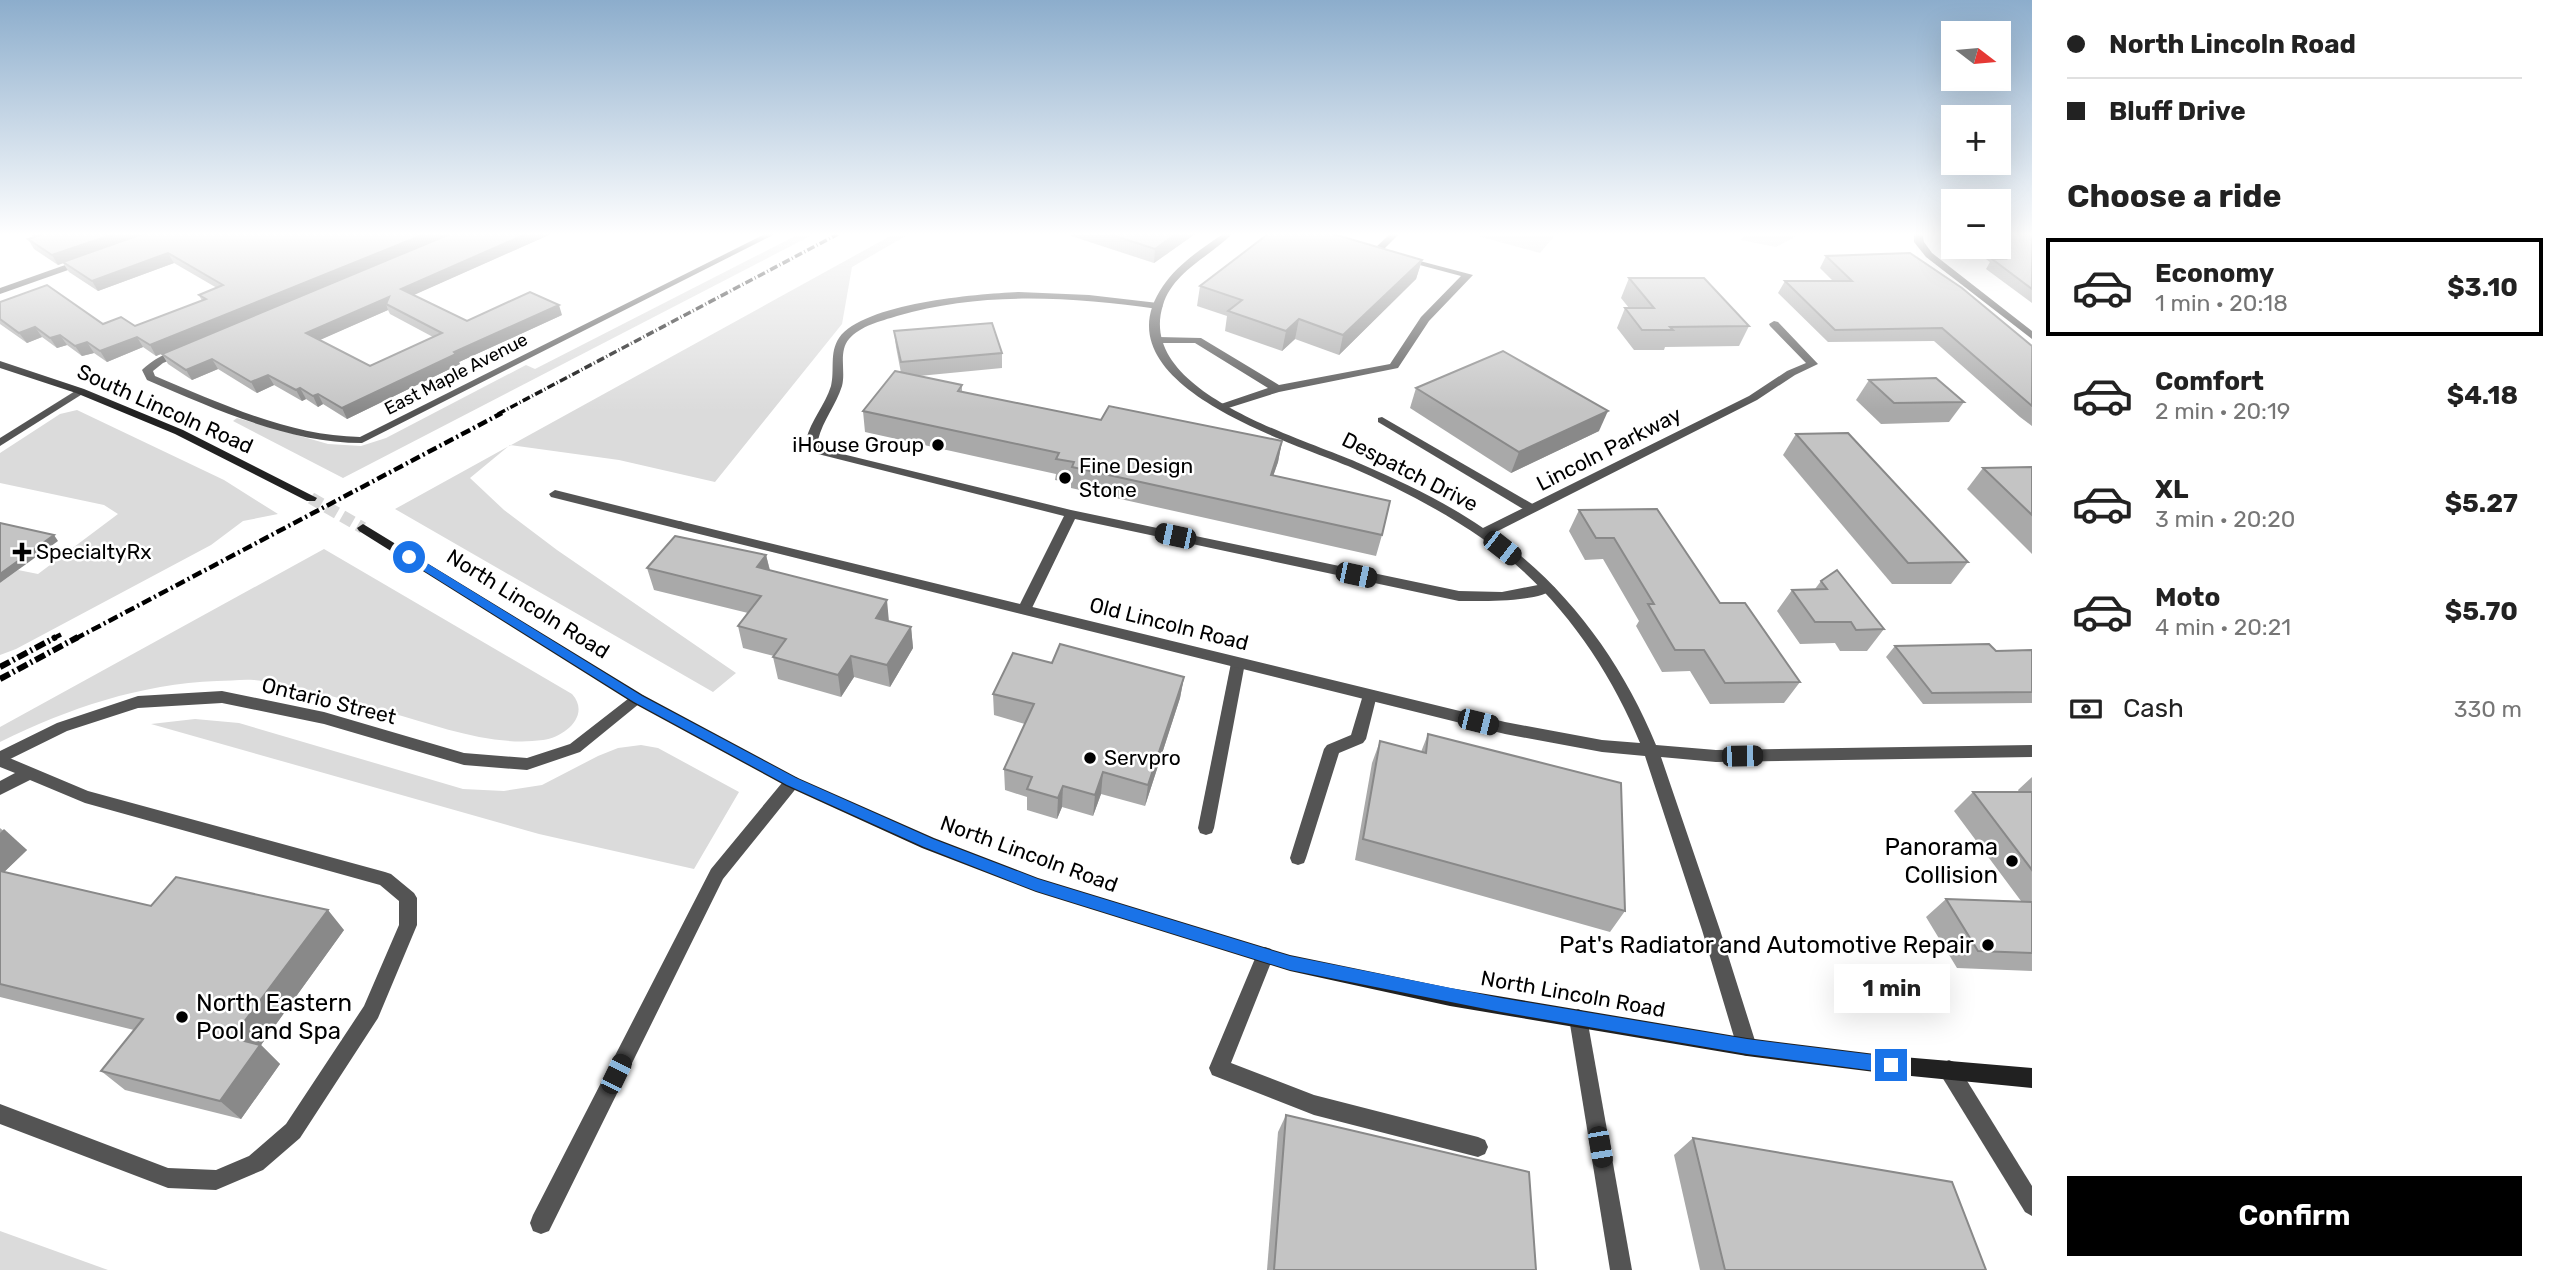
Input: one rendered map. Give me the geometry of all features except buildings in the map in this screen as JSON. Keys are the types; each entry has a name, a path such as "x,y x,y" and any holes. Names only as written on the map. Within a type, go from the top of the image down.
{"street":[{"name":"East Maple Avenue","path":"197,345 159,361 147,370 151,378 225,408 274,424 348,441 375,435 654,293"},
{"name":"Despatch Drive","path":"1163,293 1155,315 1158,340 1167,363 1179,377 1222,407 1374,473 1430,501 1483,533 1548,588 1579,625 1607,667 1651,752 1728,980 1747,1047"},
{"path":"1222,407 1277,389 1394,366 1425,319 1450,293"},
{"path":"1978,293 2032,336"},
{"path":"1158,306 1069,297 999,297 941,301 855,327 842,341 837,355 838,377 832,401 815,425 812,440 822,452 1070,514 1459,596 1502,597 1548,588"},
{"name":"Lincoln Parkway","path":"1483,533 1753,398 1791,373 1813,364 1774,324"},
{"path":"1158,340 1197,340 1277,389"},
{"name":"South Lincoln Road","path":"0,364 80,391 179,432 311,498"},
{"path":"0,443 80,391"},
{"path":"1382,420 1532,509"},
{"name":"Old Lincoln Road","path":"555,494 1505,728 1651,752"},
{"path":"1024,610 1070,514"},
{"name":"North Lincoln Road","path":"363,528 638,699 792,782 928,843 1036,885 1290,963 1450,997 1747,1047 2032,1078"},
{"path":"1206,828 1238,663"},
{"path":"1298,858 1332,749 1358,739 1370,695"},
{"name":"Ontario Street","path":"0,759 62,727 138,702 222,696 324,718 464,759 527,764 575,748 638,699"},
{"path":"1651,752 1716,756 2032,751"},
{"path":"0,759 85,797 384,879 408,898 408,925 370,1012 293,1131 256,1163 216,1180 168,1178 0,1114"},
{"path":"0,789 29,773"},
{"path":"541,1223 717,874 792,782"},
{"path":"1265,955 1219,1068 1314,1105 1478,1147"},
{"path":"1578,1018 1621,1270"},
{"path":"1950,1070 2032,1205"}],"shaded area":[{"path":"683,293 700,293 343,478 233,421 237,418 328,444 361,446 386,438 526,365 535,369"},
{"path":"786,293 847,293 842,324 715,482 619,460 511,445"},
{"path":"77,410 224,480 278,514 243,521 211,545 0,655 0,583 18,570 38,574 118,514 104,505 0,483 0,453 60,414"},
{"path":"508,447 470,478 504,510 557,550 736,673 713,692 395,509"},
{"path":"324,549 572,694 579,710 573,724 567,730 543,740 504,741 445,729 305,689 271,682 240,680 188,683 133,693 79,709 0,742 0,727"},
{"path":"195,719 239,723 463,789 504,791 542,785 598,756 618,748 641,745 658,748 739,792 694,869 539,834 151,724"},
{"path":"0,1231 108,1270 0,1270"}],"tunnel":[{"path":"311,498 363,528"}],"railway":[{"path":"498,414 726,293"},
{"path":"75,639 502,413"},
{"path":"56,637 62,634"},
{"path":"0,667 56,637"},
{"path":"52,639 56,637"},
{"path":"0,679 78,637"}],"place":[{"name":"iHouse Group","path":"938,445"},
{"name":"Fine Design Stone","path":"1065,478"},
{"name":"SpecialtyRx","path":"22,552"},
{"name":"Servpro","path":"1090,758"},
{"name":"Panorama Collision","path":"2012,861"},
{"name":"Pat's Radiator and Automotive Repair","path":"1988,945"},
{"name":"North Eastern Pool and Spa","path":"182,1017"}],"route":[{"path":"409,557 638,699 792,782 928,843 1036,885 1290,963 1450,997 1747,1047 1891,1065"}]}
